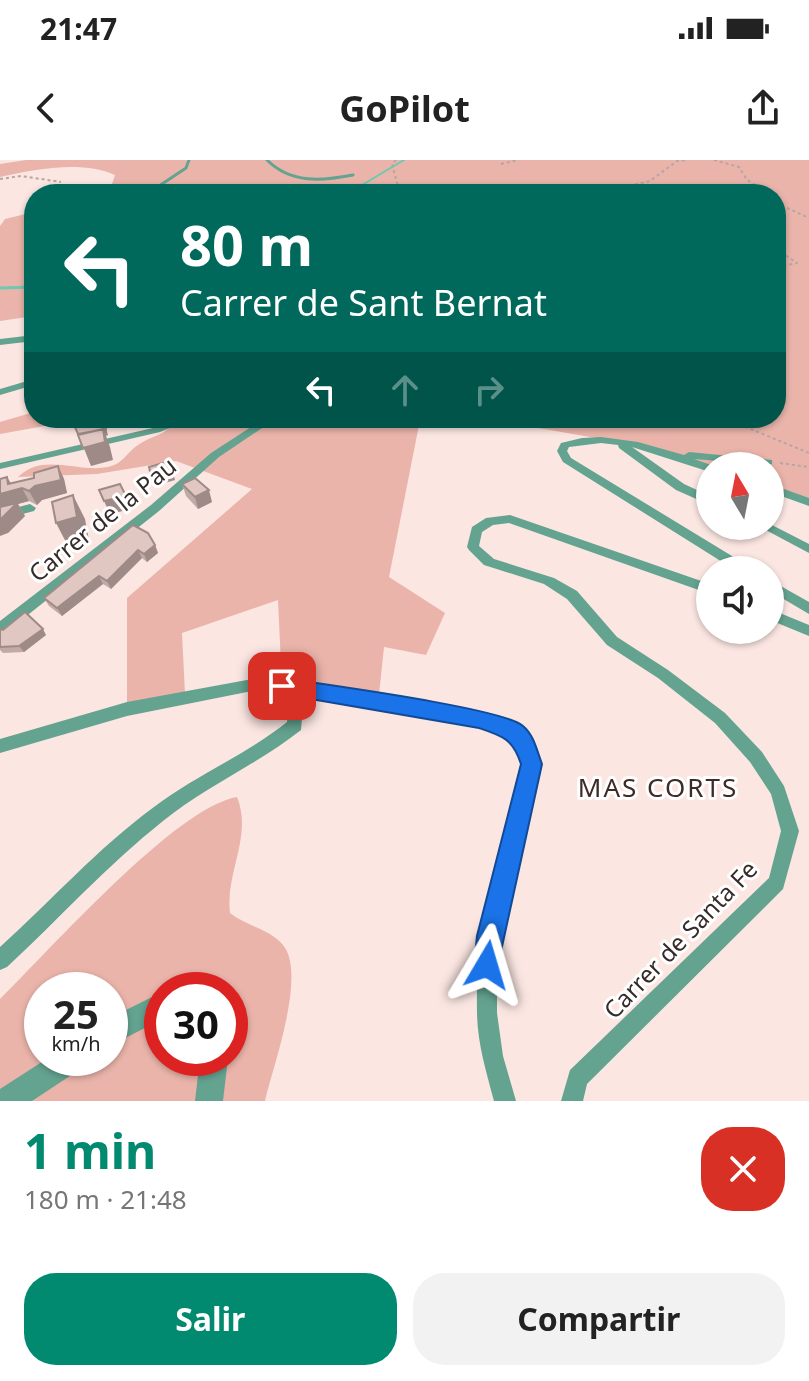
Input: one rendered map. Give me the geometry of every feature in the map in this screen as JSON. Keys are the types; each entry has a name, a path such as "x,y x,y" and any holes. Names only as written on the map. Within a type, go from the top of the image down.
{"street":[{"path":"0,342 24,339"},
{"path":"0,392 24,385"},
{"name":"Carrer de la Pau","path":"0,466 162,428"},
{"name":"Carrer de la Pau","path":"0,629 155,508 215,455 257,428"},
{"path":"696,464 619,442 575,441 565,445 562,451 567,460 722,556"},
{"path":"619,442 680,487 696,494"},
{"path":"663,453 696,456"},
{"path":"784,493 809,502"},
{"path":"0,516 30,508"},
{"name":"Carrer de Santa Fe","path":"572,1101 578,1078 777,883 790,831 778,791 756,757 720,718 663,674 612,641 572,595 549,581 489,562 473,547 476,530 490,521 510,519 696,584"},
{"path":"784,536 809,549"},
{"path":"784,594 809,609"},
{"path":"784,620 809,631"},
{"path":"0,746 127,709 247,686 282,686 479,720 514,730 525,745 531,764 489,936 484,994 505,1101"},
{"path":"0,960 124,841 183,796 240,764 295,725 297,697 282,686"},
{"path":"7,1101 45,1076"},
{"path":"209,1101 212,1076"}],"lane":[{"path":"162,184 186,168 189,160"},
{"path":"267,160 287,176 317,181 353,175"}],"path":[{"path":"396,160 392,164 397,184"},
{"path":"501,164 518,160"},
{"path":"641,184 670,171 677,161 687,160"},
{"path":"714,160 739,167 754,184"},
{"path":"0,179 21,176 61,182"},
{"path":"786,208 809,218"},
{"path":"786,256 797,263 786,265"},
{"path":"748,428 809,453"},
{"path":"784,464 809,467"}],"shaded area":[{"path":"26,160 809,160 809,502 784,493 784,452 696,452 696,462 619,442 538,428 786,428 786,184 112,184 115,175 102,170 74,167 0,177 0,164"},
{"path":"24,214 24,317 0,321 0,226 5,219"},
{"path":"24,415 24,428 33,428 0,434 0,422"},
{"path":"418,428 389,577 445,613 426,655 384,647 378,704 282,686 278,600 182,633 185,694 127,709 127,598 252,489 176,461 97,474 18,477 28,470 50,464 97,468 113,466 138,445 168,429"},
{"path":"237,797 242,826 231,883 230,913 278,940 289,959 290,998 265,1101 0,1101 0,999 24,974 24,1076 128,1076 128,972 26,972 114,884 181,826 211,807"}],"building":[{"path":"75,428 106,429 78,434"},
{"path":"103,429 105,442 83,448 78,435"},
{"path":"170,461 173,474 152,480 149,467"},
{"path":"58,466 61,480 35,486 29,491 22,488 0,494 0,479 7,477 8,484 34,478 34,473"},
{"path":"195,478 209,490 195,497 182,484"},
{"path":"120,484 126,496 104,501 99,490"},
{"path":"73,495 77,517 56,523 52,502"},
{"path":"17,503 0,520 0,507"},
{"path":"133,525 148,533 155,545 144,554 138,550 107,581 99,576 57,608 44,598"},
{"path":"25,612 43,629 19,646 0,647 0,629 3,630"}],"waterway":[{"path":"364,184 404,160"},
{"path":"0,288 24,287"}],"district":[{"name":"MAS CORTS","path":"658,788"}],"route":[{"path":"282,686 339,699 479,720 514,730 525,745 531,764 489,936 487,965"}]}
